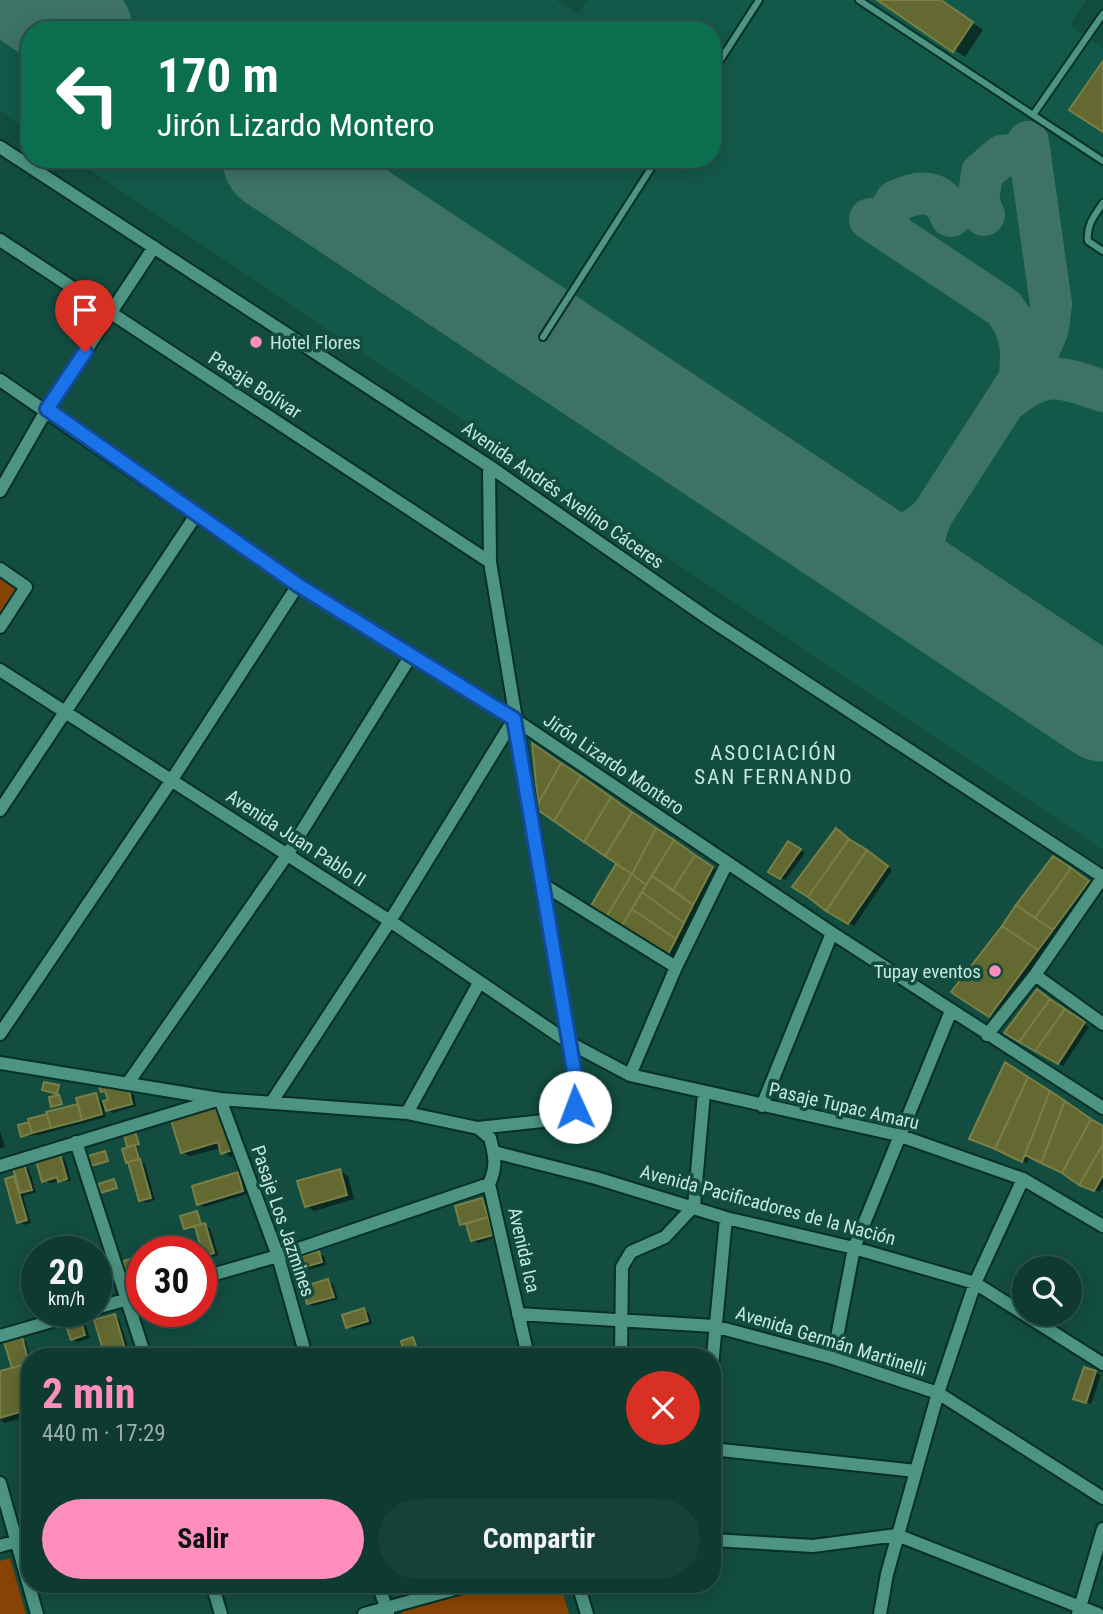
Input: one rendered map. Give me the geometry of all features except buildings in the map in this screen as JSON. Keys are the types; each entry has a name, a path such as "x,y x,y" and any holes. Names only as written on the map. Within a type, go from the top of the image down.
{"street":[{"name":"Avenida Andrés Avelino Cáceres","path":"0,148 21,162"},
{"name":"Avenida Andrés Avelino Cáceres","path":"31,168 489,466 709,619 1103,877"},
{"name":"Pasaje Bolívar","path":"0,240 490,562"},
{"path":"0,491 47,409 154,247"},
{"name":"Jirón Lizardo Montero","path":"0,380 47,409 298,585 410,657 514,719 832,933 1103,1108"},
{"path":"0,1063 220,1099 273,1100 407,1113 478,1128 569,1116 575,1107 577,1088 541,884 490,562 489,466"},
{"path":"0,810 196,514"},
{"path":"0,569 26,587 0,627"},
{"path":"0,1034 171,781 298,585"},
{"path":"128,1083 287,855 410,657"},
{"name":"Avenida Juan Pablo II","path":"0,670 390,921 568,1042"},
{"path":"273,1100 390,921 514,719"},
{"path":"631,1075 676,967 727,863"},
{"path":"987,1035 1034,975 1103,877"},
{"path":"541,884 676,967"},
{"path":"762,1106 832,933"},
{"path":"1034,975 1103,1024"},
{"path":"407,1113 479,983"},
{"path":"833,1358 854,1248 951,1011"},
{"name":"Pasaje Tupac Amaru","path":"568,1042 631,1075 898,1135 1023,1179 1103,1226"},
{"path":"621,1348 625,1259 631,1252 665,1237 694,1206 704,1093"},
{"path":"0,1166 220,1099"},
{"name":"Pasaje Los Jazmines","path":"220,1099 278,1256 304,1348"},
{"path":"478,1128 490,1138 494,1152"},
{"path":"76,1142 126,1293"},
{"name":"Avenida Pacificadores de la Nación","path":"494,1152 694,1206 726,1218 854,1248 975,1283 1012,1306"},
{"name":"Avenida Ica","path":"494,1152 496,1169 489,1184 526,1348"},
{"path":"880,1614 897,1535 937,1393 975,1283 1023,1179"},
{"path":"217,1273 278,1256 489,1184"},
{"path":"713,1348 726,1218"},
{"name":"Avenida Germán Martinelli","path":"519,1314 715,1326 833,1358 937,1393 1103,1498"},
{"name":"Avenida Pacificadores de la Nación","path":"1043,1326 1103,1364"},
{"path":"0,1336 31,1327"},
{"path":"136,1327 143,1348"},
{"path":"721,1450 916,1471"},
{"path":"0,1483 21,1561"},
{"path":"1079,1611 1103,1529"},
{"path":"721,1541 813,1546 897,1535 1079,1611 1098,1614"},
{"path":"0,1546 21,1539"},
{"path":"31,1593 37,1614"},
{"path":"215,1593 221,1614"},
{"path":"381,1593 387,1611"},
{"path":"364,1614 387,1611 444,1593"},
{"path":"581,1593 587,1614"}],"lane":[{"path":"721,59 760,0"},
{"path":"859,0 1103,161"},
{"path":"1032,116 1102,19"},
{"path":"543,337 651,168"},
{"path":"1103,203 1090,223 1087,234 1088,241 1103,251"}],"shaded area":[{"path":"0,0 556,0 578,14 588,0 1086,0 1070,25 1103,49 1103,850 87,168 721,168 721,21 21,21 21,124 0,111"},
{"path":"0,576 17,588 0,614"},
{"path":"10,1558 26,1614 0,1614 0,1561"},
{"path":"462,1593 563,1593 569,1614 402,1614 401,1611"}],"taxiway":[{"path":"845,538 870,541 892,538 912,530 932,515 1040,347 1048,328 1051,304 1028,142"},
{"path":"984,215 978,201 982,173 1002,156 1030,153"},
{"path":"881,226 896,201 913,195 935,196 941,200 951,216"},
{"path":"870,219 1004,308 1015,326 1020,343 1019,382"},
{"path":"1009,399 1033,383 1054,378 1103,391"},
{"path":"932,515 923,553 933,584 948,607"}],"runway":[{"path":"35,0 66,21"},
{"path":"289,168 1103,709"}],"place":[{"name":"Hotel Flores","path":"256,342"},
{"name":"Tupay eventos","path":"995,971"}],"district":[{"name":"ASOCIACIÓN SAN FERNANDO","path":"774,765"}],"route":[{"path":"85,352 47,409 298,585 410,657 514,719 577,1088 575,1107"}]}
